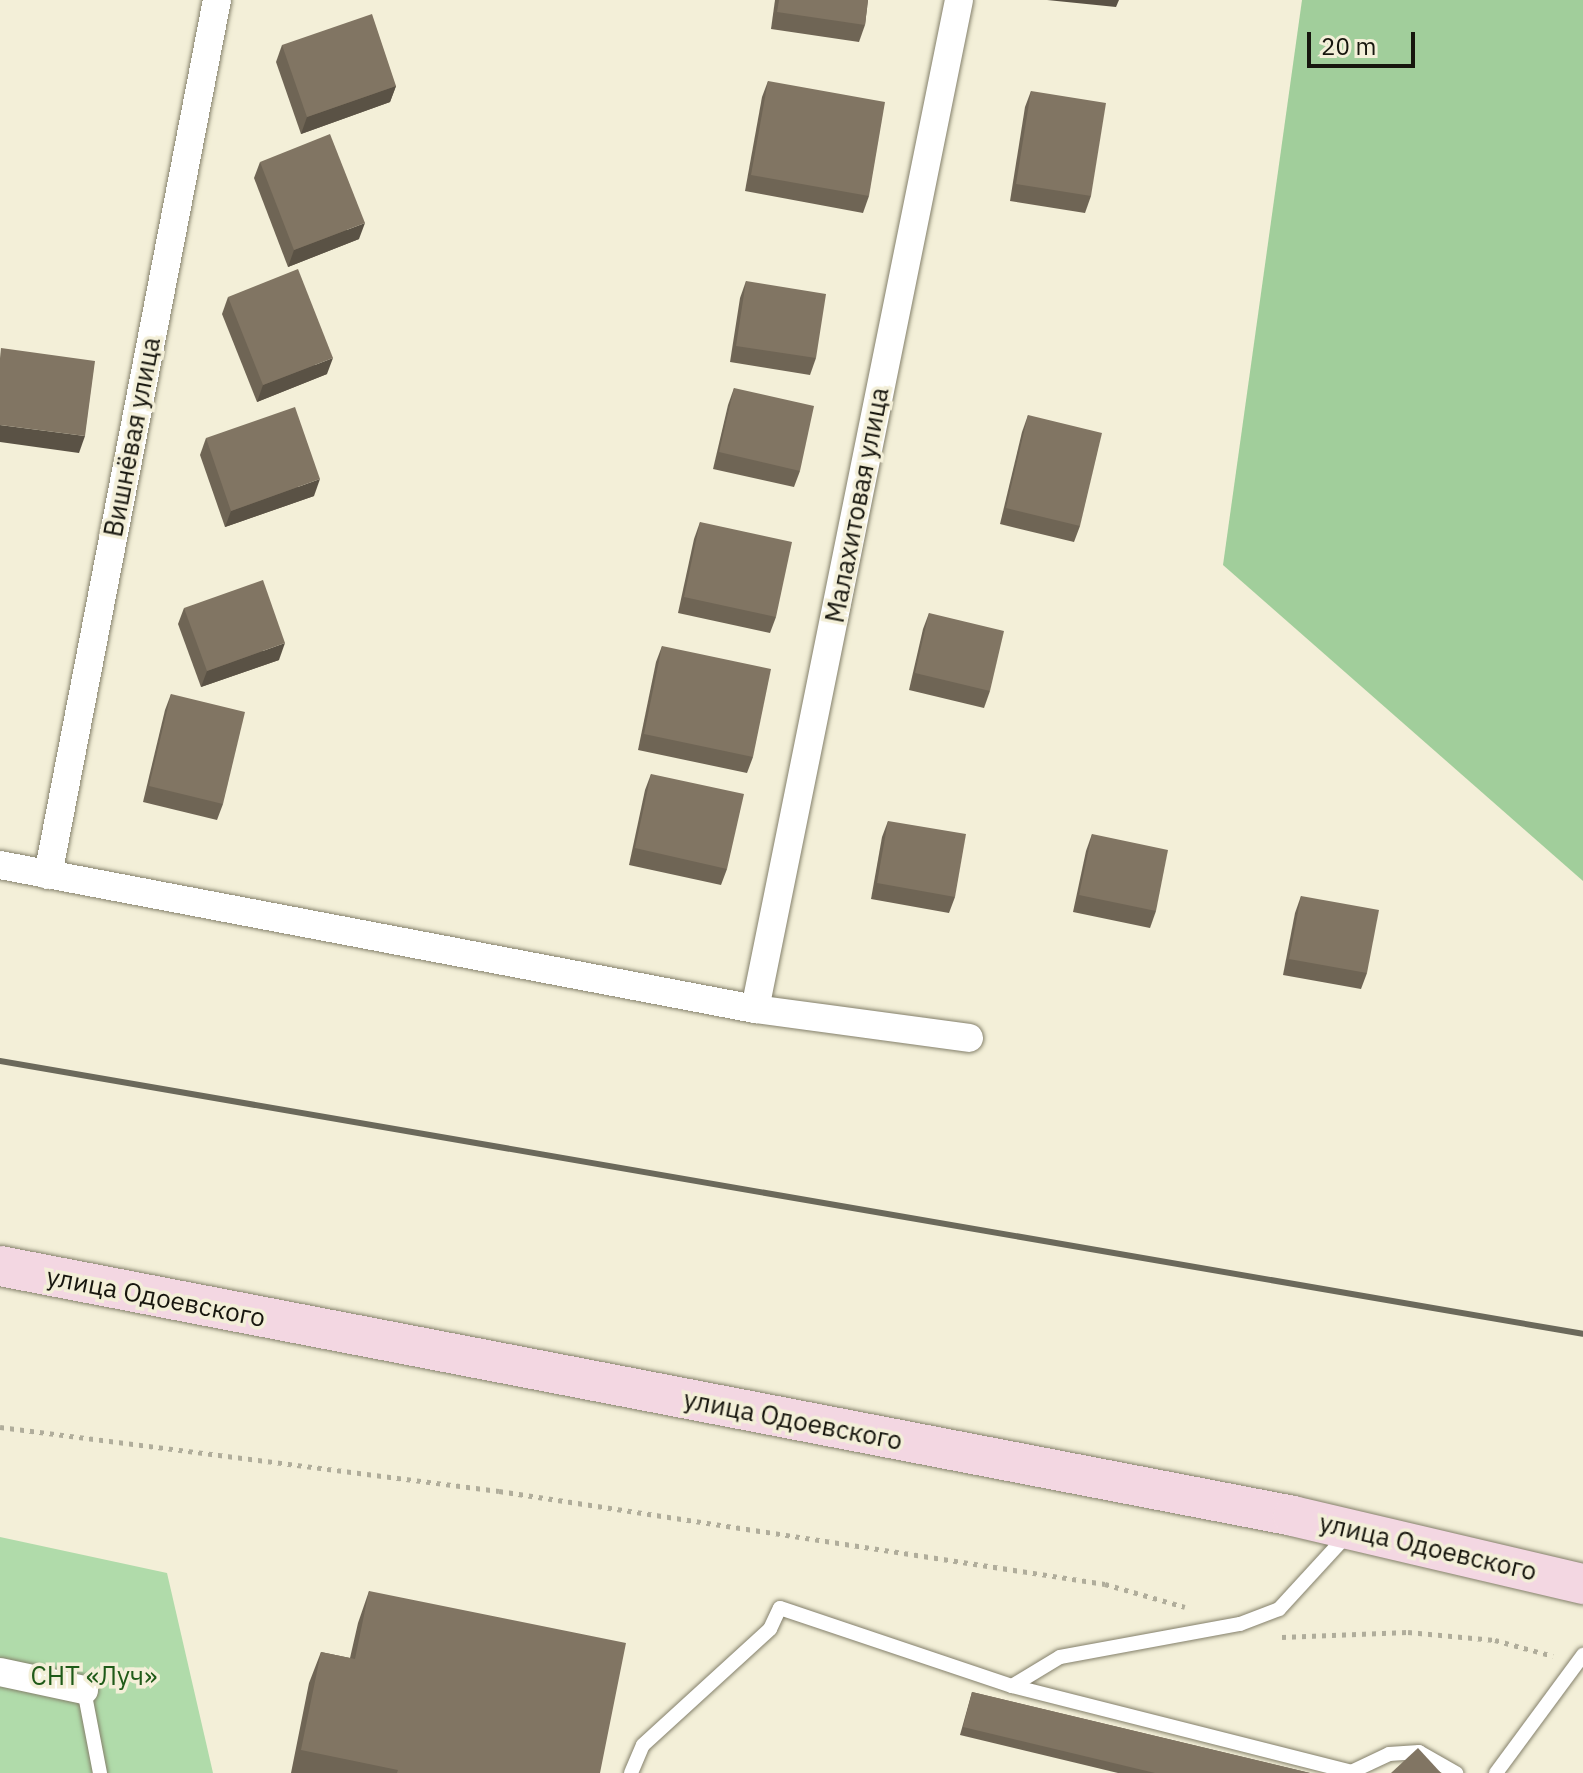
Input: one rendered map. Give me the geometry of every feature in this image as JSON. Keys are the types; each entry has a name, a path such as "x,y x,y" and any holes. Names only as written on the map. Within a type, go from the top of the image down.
{"street":[{"name":"Вишнёвая улица","path":"48,875 217,0"},
{"name":"Малахитовая улица","path":"755,1009 959,0"},
{"path":"0,865 755,1009 969,1038"},
{"name":"улица Одоевского","path":"0,1266 1352,1529 1583,1584"},
{"path":"0,1672 84,1690"}],"lane":[{"path":"1012,1686 1060,1657 1240,1624 1279,1609 1352,1529"},
{"path":"631,1773 643,1745 770,1629 780,1608 1012,1686 1351,1772 1389,1754 1419,1752 1456,1773"},
{"path":"1496,1773 1580,1658"},
{"path":"84,1690 100,1773"}],"path":[{"path":"0,1427 499,1491 1105,1584 1279,1637 1408,1632 1495,1640 1580,1658"}],"green space":[{"path":"1302,0 1583,0 1583,881 1223,565"},
{"name":"СНТ «Луч»","path":"0,1537 167,1573 213,1773 0,1773"}],"building":[{"path":"779,0 868,0 865,25 777,12"},
{"path":"372,14 396,86 307,117 282,45"},
{"path":"768,81 885,102 869,196 751,175"},
{"path":"1031,91 1106,103 1091,196 1016,184"},
{"path":"330,134 365,223 294,250 260,162"},
{"path":"298,269 333,358 263,385 228,297"},
{"path":"746,281 826,294 816,358 736,346"},
{"path":"1,348 95,361 85,436 0,425"},
{"path":"734,388 814,406 800,471 719,452"},
{"path":"295,407 320,479 231,511 206,438"},
{"path":"1028,415 1102,433 1080,526 1006,508"},
{"path":"700,522 792,542 776,617 684,597"},
{"path":"263,580 285,643 207,671 184,608"},
{"path":"929,613 1004,631 990,691 915,673"},
{"path":"662,646 771,669 753,757 644,734"},
{"path":"171,694 245,712 223,804 149,786"},
{"path":"651,774 744,794 727,869 635,848"},
{"path":"888,821 966,834 955,897 877,883"},
{"path":"1092,834 1168,850 1156,911 1079,895"},
{"path":"1301,896 1379,910 1367,973 1289,959"},
{"path":"369,1591 626,1643 600,1773 397,1773 398,1770 301,1750 321,1652 355,1659"},
{"path":"972,1692 1310,1773 1155,1773 963,1727"},
{"path":"1418,1748 1441,1773 1391,1773"}],"railway":[{"path":"0,1061 1583,1334"}]}
